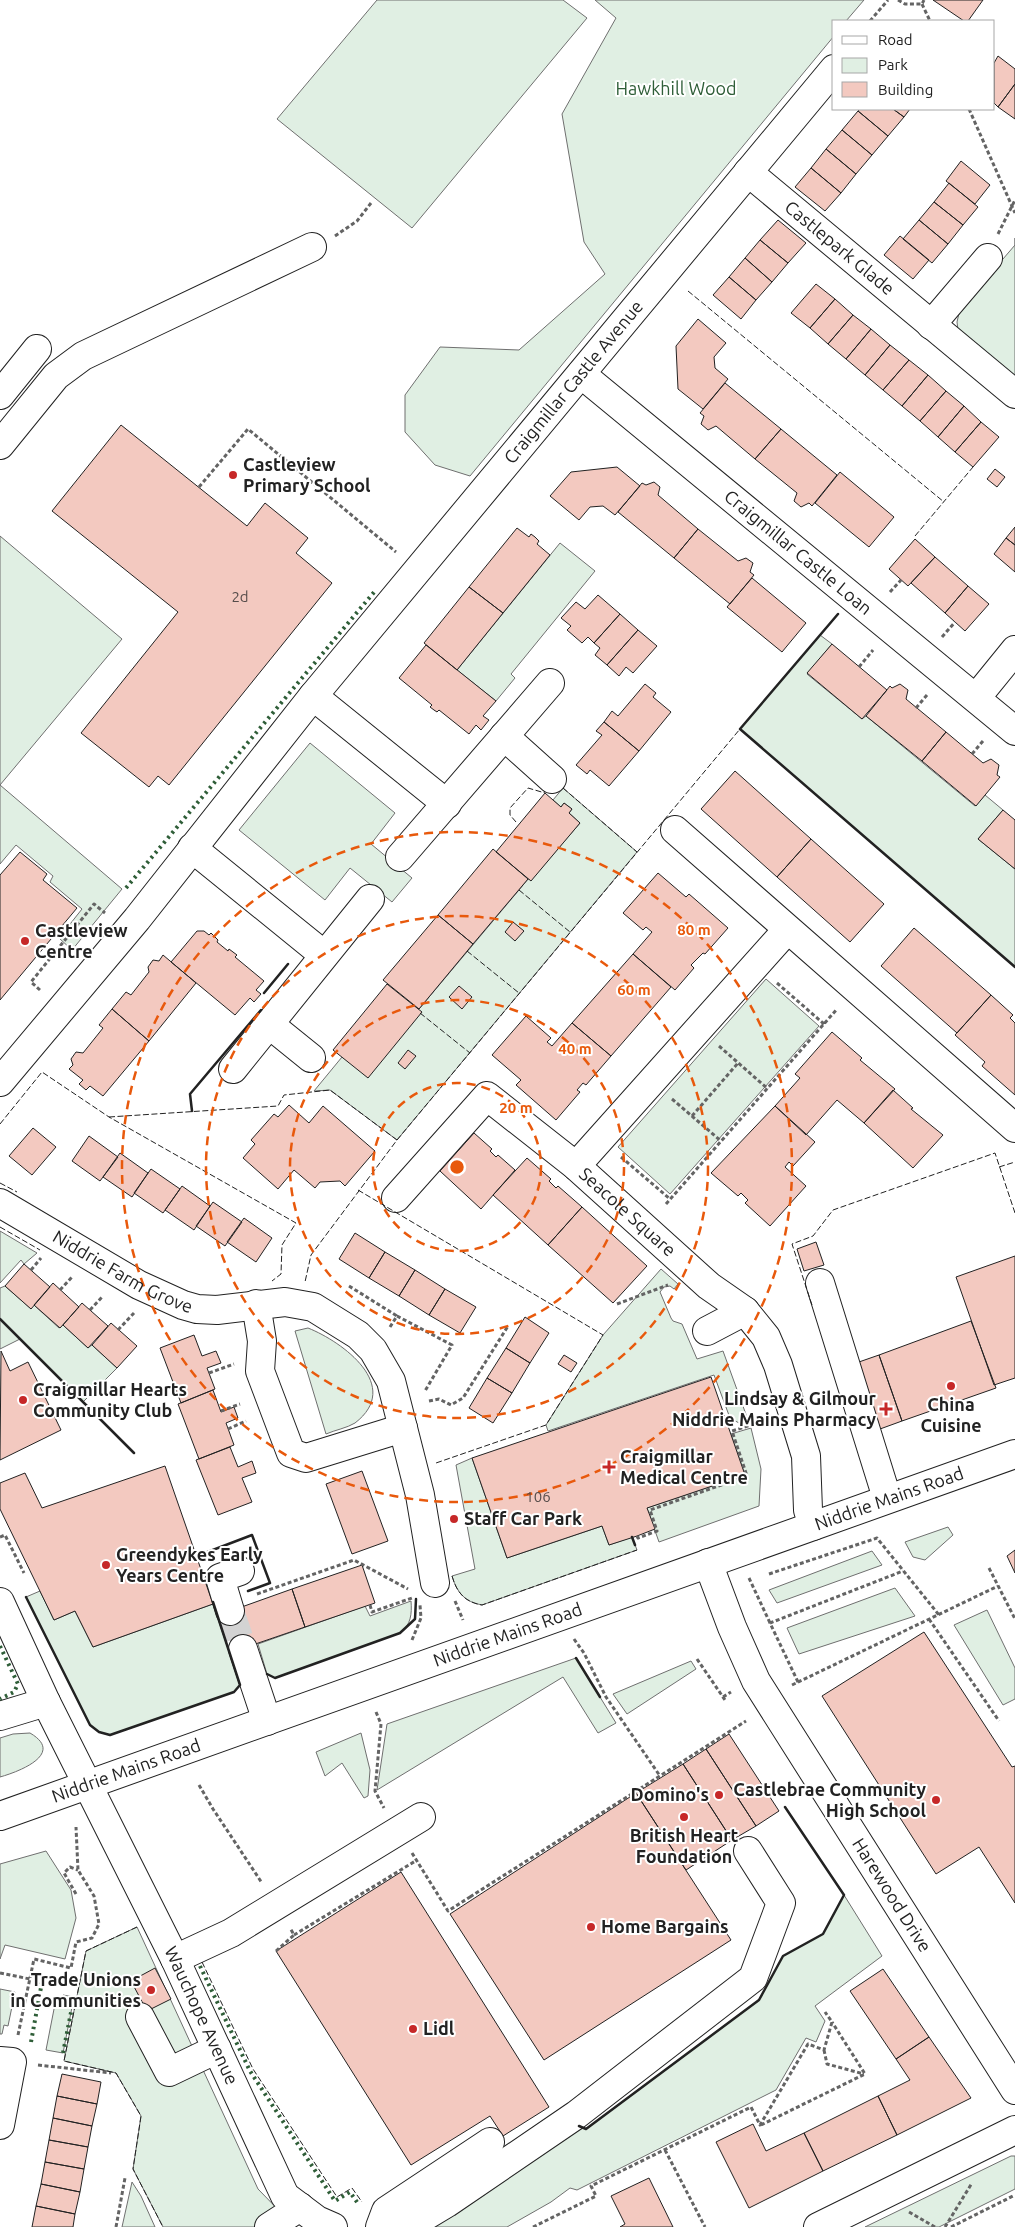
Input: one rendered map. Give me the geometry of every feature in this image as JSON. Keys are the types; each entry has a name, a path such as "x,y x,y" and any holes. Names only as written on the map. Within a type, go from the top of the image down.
{"street":[{"name":"Craigmillar Castle Avenue","path":"0,1082 126,932 313,696 832,71"},
{"name":"Castlepark Glade","path":"748,172 1015,394"},
{"path":"0,445 56,376 83,356 312,247"},
{"path":"931,325 988,258"},
{"path":"0,395 37,349"},
{"name":"Craigmillar Castle Loan","path":"581,374 1015,730"},
{"path":"976,698 1015,650"},
{"path":"400,858 550,683"},
{"path":"313,696 447,804"},
{"path":"504,736 552,779"},
{"path":"676,830 787,930 1015,1128"},
{"path":"192,848 324,955"},
{"path":"233,1070 370,899"},
{"name":"Seacole Square","path":"787,930 576,1166 696,1275 745,1311 766,1338 778,1365 806,1456 808,1510 813,1526"},
{"path":"269,1024 311,1058"},
{"path":"396,1198 487,1096 576,1166"},
{"name":"Niddrie Farm Grove","path":"0,1203 139,1285 183,1305 197,1309 217,1310 284,1302 313,1307 358,1335 373,1350 391,1381 420,1495 427,1589"},
{"path":"820,1283 888,1498"},
{"path":"256,1304 262,1341 260,1372 291,1454 306,1458 403,1428"},
{"path":"707,1331 745,1311"},
{"name":"Niddrie Mains Road","path":"0,1816 89,1786 552,1618 712,1574 813,1526 1015,1454"},
{"path":"229,1607 220,1578 240,1571"},
{"name":"Harewood Drive","path":"712,1574 756,1681 1015,2090"},
{"path":"0,1602 46,1702 89,1786"},
{"path":"243,1649 267,1721"},
{"path":"0,1716 46,1702"},
{"name":"Wauchope Avenue","path":"89,1786 175,1959 285,2196 317,2220 333,2227"},
{"path":"175,1959 231,1933 410,1824"},
{"path":"407,2227 447,2203 576,2116 752,1978 781,1903 748,1852"},
{"path":"140,2017 169,2072 217,2049"},
{"path":"0,2125 6,2061"},
{"path":"818,2227 1015,2130"},
{"path":"380,2227 386,2212 490,2142"},
{"path":"269,2227 300,2207"}],"path":[{"path":"871,20 888,0"},
{"path":"898,0 905,4 923,2 930,20"},
{"path":"968,110 1015,213"},
{"path":"988,258 1015,200"},
{"path":"312,247 342,232 357,220 371,202"},
{"path":"199,487 248,428 418,570"},
{"path":"31,982 94,904 126,932"},
{"path":"666,1204 855,989"},
{"path":"714,1042 768,1088"},
{"path":"692,1116 738,1063"},
{"path":"669,1097 721,1141"},
{"path":"60,1290 77,1271"},
{"path":"617,1304 696,1275"},
{"path":"349,1286 397,1316 452,1345 425,1391"},
{"path":"90,1310 108,1290"},
{"path":"118,1330 139,1307"},
{"path":"387,1331 397,1316"},
{"path":"430,1401 439,1399 451,1405 463,1398 508,1326"},
{"path":"209,1373 234,1363"},
{"path":"221,1411 240,1404"},
{"path":"637,1536 638,1538 657,1531 650,1510 747,1476 732,1431 792,1412"},
{"path":"228,1429 246,1421"},
{"path":"0,1537 5,1535 24,1573"},
{"path":"765,1574 877,1538 939,1614"},
{"path":"229,1607 354,1560 427,1589 450,1590 474,1646"},
{"path":"989,1568 1015,1619"},
{"path":"770,1623 903,1571"},
{"path":"712,1574 757,1576"},
{"path":"749,1577 798,1682"},
{"path":"767,1697 998,1586"},
{"path":"370,1605 372,1612 427,1589"},
{"path":"410,1644 421,1618 427,1589"},
{"path":"552,1618 573,1638 584,1653 606,1697 660,1776"},
{"path":"929,1619 1000,1721"},
{"path":"697,1659 725,1700"},
{"path":"376,1712 381,1724 375,1791 410,1824 417,1860 448,1911 471,1899 746,1721"},
{"path":"199,1785 213,1810"},
{"path":"76,1821 78,1870 94,1896 99,1924 92,1938 76,1942 71,1968 34,1959 6,2061 111,2073"},
{"path":"294,1935 417,1860"},
{"path":"76,1894 64,1873 70,1866 78,1870"},
{"path":"0,1974 30,1978"},
{"path":"826,2012 865,2074"},
{"path":"832,2022 824,2050 827,2064 865,2074"},
{"path":"760,2125 808,2044 824,2050"},
{"path":"760,2125 865,2074"},
{"path":"533,2227 596,2196 591,2186 751,2107 760,2125"},
{"path":"665,2150 705,2227"},
{"path":"116,2227 125,2178"},
{"path":"951,2227 1015,2195"}],"green space":[{"path":"377,0 563,0 587,18 412,228 277,119"},
{"name":"Hawkhill Wood","path":"595,0 864,0 847,20 832,20 832,38 470,476 435,465 405,432 405,395 440,347 519,350 605,274 584,242 562,114 616,18"},
{"path":"1015,245 1015,378 958,330 957,322 960,309"},
{"path":"0,536 122,639 0,785"},
{"path":"560,543 595,571 511,674 515,678 496,701 457,670"},
{"path":"820,635 832,644 807,674 862,719 866,716 975,806 985,795 1003,810 978,839 1015,869 1015,967 740,729"},
{"path":"310,743 395,813 371,844 412,878 392,902 350,868 325,900 239,830"},
{"path":"0,785 122,889 72,950 59,938 82,909 50,882 53,876 16,845 0,864"},
{"path":"563,788 637,852 397,1140 330,1090 314,1091 342,1057 419,1009 528,879 531,880 580,823 569,813 572,809 564,803 561,807 553,800"},
{"path":"766,979 819,1026 670,1194 618,1147"},
{"path":"0,1231 37,1253 24,1264 21,1260 0,1283"},
{"path":"661,1269 678,1284 674,1289 670,1286 664,1287 660,1292 671,1318 673,1321 682,1324 697,1359 723,1351 748,1420 739,1423 730,1418 714,1375 548,1431 546,1425 603,1335"},
{"path":"5,1286 30,1308 34,1305 59,1328 63,1325 88,1348 92,1345 117,1368 83,1402 20,1339 0,1349 0,1288"},
{"path":"308,1328 351,1354 363,1367 370,1380 373,1395 368,1409 355,1423 326,1434 295,1331"},
{"path":"751,1428 761,1469 759,1506 659,1542 647,1508 745,1475 731,1434"},
{"path":"472,1458 507,1558 602,1526 609,1545 632,1537 637,1550 482,1605 471,1602 459,1592 452,1576 475,1569 456,1465"},
{"path":"948,1527 953,1535 925,1560 913,1557 905,1542"},
{"path":"872,1551 882,1565 777,1603 769,1590"},
{"path":"895,1588 915,1616 799,1654 787,1628"},
{"path":"40,1591 54,1620 75,1611 93,1647 213,1604 240,1685 234,1692 110,1735 99,1732 90,1725 26,1597"},
{"path":"411,1601 410,1619 407,1626 400,1633 275,1678 267,1674 258,1644 365,1606 370,1616"},
{"path":"987,1610 1015,1668 1015,1699 1003,1705 954,1625"},
{"path":"576,1658 616,1723 598,1733 563,1677 377,1790 387,1724"},
{"path":"691,1661 696,1669 627,1714 613,1694"},
{"path":"30,1733 40,1741 43,1748 41,1755 27,1766 0,1777 0,1738 13,1734"},
{"path":"361,1733 370,1770 368,1796 364,1798 342,1763 325,1776 316,1752"},
{"path":"46,1851 71,1890 76,1918 65,1959 5,1945 0,1959 0,1864"},
{"path":"844,1895 882,1956 815,2006 825,2021 816,2042 806,2038 776,2090 577,2190 570,2188 551,2202 507,2227 418,2227 577,2125 586,2129 759,2000 783,1956 823,1934"},
{"path":"137,1927 258,2189 295,2227 163,2227 133,2169 141,2116 116,2073 64,2061 86,1951"},
{"path":"0,1989 15,1992 8,2026 4,2025 2,2034 0,2034"},
{"path":"63,1995 74,1997 63,2053 46,2050 55,2004 61,2006"},
{"path":"1011,2156 1015,2156 1015,2189 939,2227 865,2227"},
{"path":"132,2182 141,2196 155,2227 122,2227"}],"building":[{"path":"933,0 983,0 969,20 963,20"},
{"path":"998,56 1015,69 1015,84 998,107 995,104 995,61"},
{"path":"1015,84 1015,119 998,107"},
{"path":"894,110 904,117 888,136 858,111"},
{"path":"894,110 909,110 904,117"},
{"path":"858,111 888,136 872,155 842,130"},
{"path":"842,130 872,155 856,174 826,149"},
{"path":"826,149 856,174 841,193 811,168"},
{"path":"961,161 990,185 975,204 946,181"},
{"path":"811,168 841,193 825,211 795,187"},
{"path":"949,183 978,207 963,225 934,202"},
{"path":"934,202 963,225 948,244 919,220"},
{"path":"778,220 806,243 788,263 760,240"},
{"path":"919,220 948,244 932,263 903,239"},
{"path":"900,236 929,260 913,279 884,255"},
{"path":"760,240 788,263 772,282 745,258"},
{"path":"745,258 772,282 756,300 729,277"},
{"path":"729,277 756,300 741,319 713,295"},
{"path":"816,284 835,299 810,328 791,313"},
{"path":"835,299 853,315 828,344 810,328"},
{"path":"853,315 871,329 846,359 828,344"},
{"path":"698,319 726,343 714,357 715,368 728,379 703,409 678,389 676,346"},
{"path":"871,329 890,345 865,375 846,359"},
{"path":"890,345 909,360 883,390 865,375"},
{"path":"909,360 928,375 902,406 883,390"},
{"path":"928,375 946,391 920,421 902,406"},
{"path":"725,383 781,429 755,459 716,426 708,430 701,424 704,416 700,413"},
{"path":"946,391 964,406 938,437 920,421"},
{"path":"964,406 981,422 955,452 938,437"},
{"path":"981,422 999,437 973,467 955,452"},
{"path":"121,425 247,526 265,503 308,538 296,553 332,583 169,785 158,776 149,787 81,733 178,612 52,511"},
{"path":"781,429 837,475 812,506 809,503 801,507 794,501 797,493 755,459"},
{"path":"617,467 640,486 615,515 603,506 590,507 579,520 550,496 571,472"},
{"path":"995,469 1005,477 997,487 987,479"},
{"path":"840,472 894,517 869,547 815,503"},
{"path":"654,482 660,487 658,495 698,529 674,558 618,512 642,483 646,485"},
{"path":"1015,527 1015,545 1006,538"},
{"path":"517,528 529,537 531,534 535,537 539,541 537,544 550,555 503,613 469,587"},
{"path":"698,529 738,561 746,558 753,563 750,572 754,575 730,604 674,558"},
{"path":"1006,538 1015,545 1015,572 994,554"},
{"path":"915,539 935,557 908,586 889,569"},
{"path":"935,557 968,586 945,613 911,583"},
{"path":"752,578 806,623 782,652 727,607"},
{"path":"968,586 989,604 965,631 945,613"},
{"path":"469,587 503,613 457,670 424,643"},
{"path":"598,595 620,614 594,643 588,637 582,643 567,630 571,626 561,618 576,602 585,609"},
{"path":"620,614 638,630 607,665 595,655 600,648 594,643"},
{"path":"638,630 657,646 633,673 626,667 619,676 607,665"},
{"path":"832,644 887,690 862,719 807,673"},
{"path":"426,645 496,701 483,716 489,720 481,730 476,725 469,734 439,710 437,712 430,707 432,705 399,678"},
{"path":"645,684 656,693 653,697 671,712 639,751 604,722 612,711 618,716"},
{"path":"900,684 908,690 906,699 946,732 922,761 866,716 890,686 892,688"},
{"path":"604,722 639,751 609,786 590,770 587,774 576,765 602,735 596,731"},
{"path":"946,732 983,763 991,759 999,765 997,775 1000,777 976,806 922,761"},
{"path":"735,771 811,839 777,877 701,809"},
{"path":"545,793 561,807 564,803 572,809 569,813 580,823 531,881 496,852"},
{"path":"1003,810 1015,820 1015,869 978,839"},
{"path":"811,839 884,904 850,942 777,877"},
{"path":"493,849 528,879 473,944 438,915"},
{"name":"Castleview Centre","path":"20,852 47,874 43,880 77,908 0,1000 0,875"},
{"path":"658,873 686,897 689,894 728,928 705,954 703,953 691,965 694,968 675,990 633,954 652,932 646,927 643,930 623,913"},
{"path":"438,915 473,944 419,1009 383,980"},
{"path":"513,922 524,931 515,941 505,932"},
{"path":"914,928 991,995 957,1033 881,966"},
{"path":"197,931 204,931 209,935 211,933 218,940 217,942 228,951 229,949 237,955 235,957 264,981 256,990 261,994 254,1002 250,998 235,1015 171,962"},
{"path":"633,954 671,987 611,1056 572,1023"},
{"path":"163,955 196,983 149,1041 112,1009 126,992 131,995 149,972 148,967 153,960 159,961"},
{"path":"387,984 422,1012 368,1078 333,1050"},
{"path":"459,986 472,997 462,1009 449,997"},
{"path":"991,995 1013,1015 1010,1018 1015,1023 1015,1095 982,1066 985,1062 955,1035"},
{"path":"112,1009 149,1041 103,1096 90,1086 86,1090 79,1084 83,1080 69,1069 73,1065 71,1059 76,1052 83,1053 103,1028 99,1025"},
{"path":"526,1016 551,1038 547,1042 552,1046 572,1023 611,1056 586,1085 583,1083 577,1090 580,1092 556,1120 516,1085 521,1080 492,1055"},
{"path":"832,1032 862,1058 860,1060 895,1089 864,1123 837,1100 806,1135 775,1106 800,1078 795,1074"},
{"path":"408,1050 416,1056 405,1069 398,1063"},
{"path":"893,1090 913,1108 911,1109 943,1135 913,1168 864,1123"},
{"path":"289,1105 309,1123 323,1106 375,1151 345,1186 340,1181 320,1182 315,1188 294,1170 278,1189 243,1158 255,1144 251,1140 274,1114 278,1117"},
{"path":"775,1106 815,1142 793,1166 789,1162 785,1167 806,1186 770,1226 745,1203 748,1200 741,1193 738,1196 711,1173"},
{"path":"33,1128 56,1147 32,1175 9,1156"},
{"path":"474,1133 492,1149 490,1151 496,1157 498,1155 515,1170 481,1209 440,1171"},
{"path":"89,1136 118,1157 100,1181 72,1161"},
{"path":"120,1153 148,1173 132,1197 103,1177"},
{"path":"527,1158 551,1179 549,1181 556,1188 558,1186 582,1207 548,1245 493,1195"},
{"path":"151,1169 180,1189 163,1213 134,1193"},
{"path":"182,1186 210,1206 194,1230 165,1210"},
{"path":"213,1202 242,1222 225,1246 196,1226"},
{"path":"582,1207 647,1266 613,1303 548,1245"},
{"path":"244,1218 272,1238 256,1262 227,1242"},
{"path":"355,1233 385,1252 369,1278 339,1259"},
{"path":"816,1242 824,1265 804,1271 797,1249"},
{"path":"385,1252 415,1270 399,1296 369,1278"},
{"path":"1015,1256 1015,1378 994,1385 956,1277"},
{"path":"24,1264 50,1287 31,1309 5,1286"},
{"path":"415,1270 445,1289 429,1315 399,1296"},
{"path":"53,1283 79,1307 60,1328 34,1305"},
{"path":"445,1289 476,1307 460,1333 429,1315"},
{"path":"82,1303 108,1326 88,1348 63,1325"},
{"path":"525,1317 549,1333 530,1363 506,1348"},
{"path":"971,1321 996,1388 902,1421 879,1355"},
{"path":"111,1323 137,1346 117,1368 92,1345"},
{"path":"194,1335 202,1356 216,1351 221,1363 207,1368 215,1389 181,1403 160,1348"},
{"path":"506,1348 530,1363 512,1393 487,1378"},
{"name":"Craigmillar Hearts Community Club","path":"1,1351 10,1371 28,1362 61,1430 0,1460"},
{"path":"564,1355 577,1363 571,1372 558,1364"},
{"path":"879,1355 902,1421 880,1429 856,1363"},
{"name":"Craigmillar Medical Centre","path":"711,1377 745,1475 647,1508 655,1529 637,1536 609,1545 602,1526 507,1558 472,1458"},
{"path":"487,1378 512,1393 493,1423 469,1408"},
{"path":"213,1390 221,1412 234,1407 238,1418 226,1423 234,1445 199,1459 178,1404"},
{"path":"230,1447 238,1467 252,1461 256,1473 242,1478 252,1502 218,1515 196,1460"},
{"path":"165,1466 213,1604 93,1647 75,1611 54,1620 0,1509 0,1483 25,1473 42,1508"},
{"path":"362,1471 388,1541 352,1554 326,1484"},
{"path":"1015,1550 1015,1573 1007,1556"},
{"path":"362,1565 375,1603 305,1627 292,1589"},
{"path":"292,1589 305,1627 235,1651 222,1614"},
{"path":"924,1632 1012,1767 1015,1766 1015,1903 979,1847 936,1874 822,1696"},
{"path":"729,1734 779,1811 756,1826 706,1749"},
{"name":"Domino's","path":"706,1749 756,1826 732,1840 683,1764"},
{"name":"British Heart Foundation","path":"683,1764 732,1840 686,1870 636,1793"},
{"name":"Home Bargains","path":"636,1793 731,1940 544,2060 450,1914"},
{"name":"Lidl","path":"401,1872 549,2107 503,2136 490,2116 411,2165 276,1951"},
{"name":"Trade Unions in Communities","path":"155,1968 171,1999 147,2011 131,1981"},
{"path":"883,1969 929,2037 896,2059 850,1991"},
{"path":"929,2037 971,2098 897,2135 878,2096 910,2080 896,2059"},
{"path":"62,2074 101,2082 97,2104 57,2096"},
{"path":"57,2096 97,2104 92,2126 53,2118"},
{"path":"878,2096 897,2135 823,2171 804,2133"},
{"path":"53,2118 92,2126 88,2147 49,2140"},
{"path":"753,2124 766,2151 804,2133 823,2171 749,2208 716,2142"},
{"path":"49,2140 88,2147 84,2169 45,2162"},
{"path":"45,2162 84,2169 80,2192 41,2184"},
{"path":"649,2178 673,2227 620,2227 625,2224 611,2196"},
{"path":"41,2184 80,2192 75,2214 36,2206"},
{"path":"36,2206 75,2214 73,2227 32,2227"}],"tunnel":[{"path":"230,1611 243,1649"}],"hedge":[{"path":"126,888 375,591"},
{"path":"0,1646 18,1684 14,1692 0,1699"},
{"path":"200,1966 250,2071 335,2201 350,2192 359,2205"},
{"path":"31,2042 42,1982"},
{"path":"63,2053 74,1997"}],"fence":[{"path":"688,291 944,502"},
{"path":"915,536 973,467"},
{"path":"397,1140 740,729"},
{"path":"516,822 510,815 510,808 528,788 545,793"},
{"path":"563,788 637,852"},
{"path":"519,890 570,932"},
{"path":"467,951 519,993"},
{"path":"420,1013 470,1053"},
{"path":"0,1124 42,1072 109,1117 296,1223 282,1245 281,1274 272,1281"},
{"path":"109,1117 278,1106 284,1095 330,1090 397,1140 311,1255 305,1282"},
{"path":"812,1305 792,1244 813,1236 833,1210 995,1153 1015,1213"},
{"path":"999,1167 1015,1162"},
{"path":"0,1183 17,1192"},
{"path":"358,1190 603,1335 546,1425 436,1463"},
{"path":"0,1227 40,1250"},
{"path":"452,1576 462,1596 471,1602 482,1605 637,1550"},
{"path":"137,1927 86,1951 64,2061 116,2073 141,2116 133,2169 163,2227"},
{"path":"202,1962 253,2069 337,2197 352,2188 362,2202"}],"wall":[{"path":"838,614 740,729 1015,967"},
{"path":"264,993 288,964"},
{"path":"192,1111 190,1094 261,1010"},
{"path":"0,1319 134,1453"},
{"path":"197,1556 252,1535 270,1583 248,1591"},
{"path":"632,1537 635,1545"},
{"path":"26,1597 90,1725 99,1732 110,1735 234,1692 240,1685 213,1602"},
{"path":"267,1674 275,1678 400,1633 415,1619 416,1599"},
{"path":"576,1658 600,1697"},
{"path":"579,2126 586,2129 759,2000 783,1956 823,1934 844,1895 785,1807"}],"place":[{"name":"Castleview Primary School","path":"233,475"},
{"name":"Castleview Centre","path":"25,941"},
{"name":"China Cuisine","path":"951,1386"},
{"name":"Craigmillar Hearts Community Club","path":"23,1400"},
{"name":"Lindsay & Gilmour Niddrie Mains Pharmacy","path":"886,1409"},
{"name":"Craigmillar Medical Centre","path":"609,1467"},
{"name":"Staff Car Park","path":"454,1519"},
{"name":"Greendykes Early Years Centre","path":"106,1565"},
{"name":"Domino's","path":"719,1795"},
{"name":"Castlebrae Community High School","path":"936,1800"},
{"name":"British Heart Foundation","path":"684,1817"},
{"name":"Home Bargains","path":"591,1927"},
{"name":"Trade Unions in Communities","path":"151,1990"},
{"name":"Lidl","path":"413,2029"}]}
